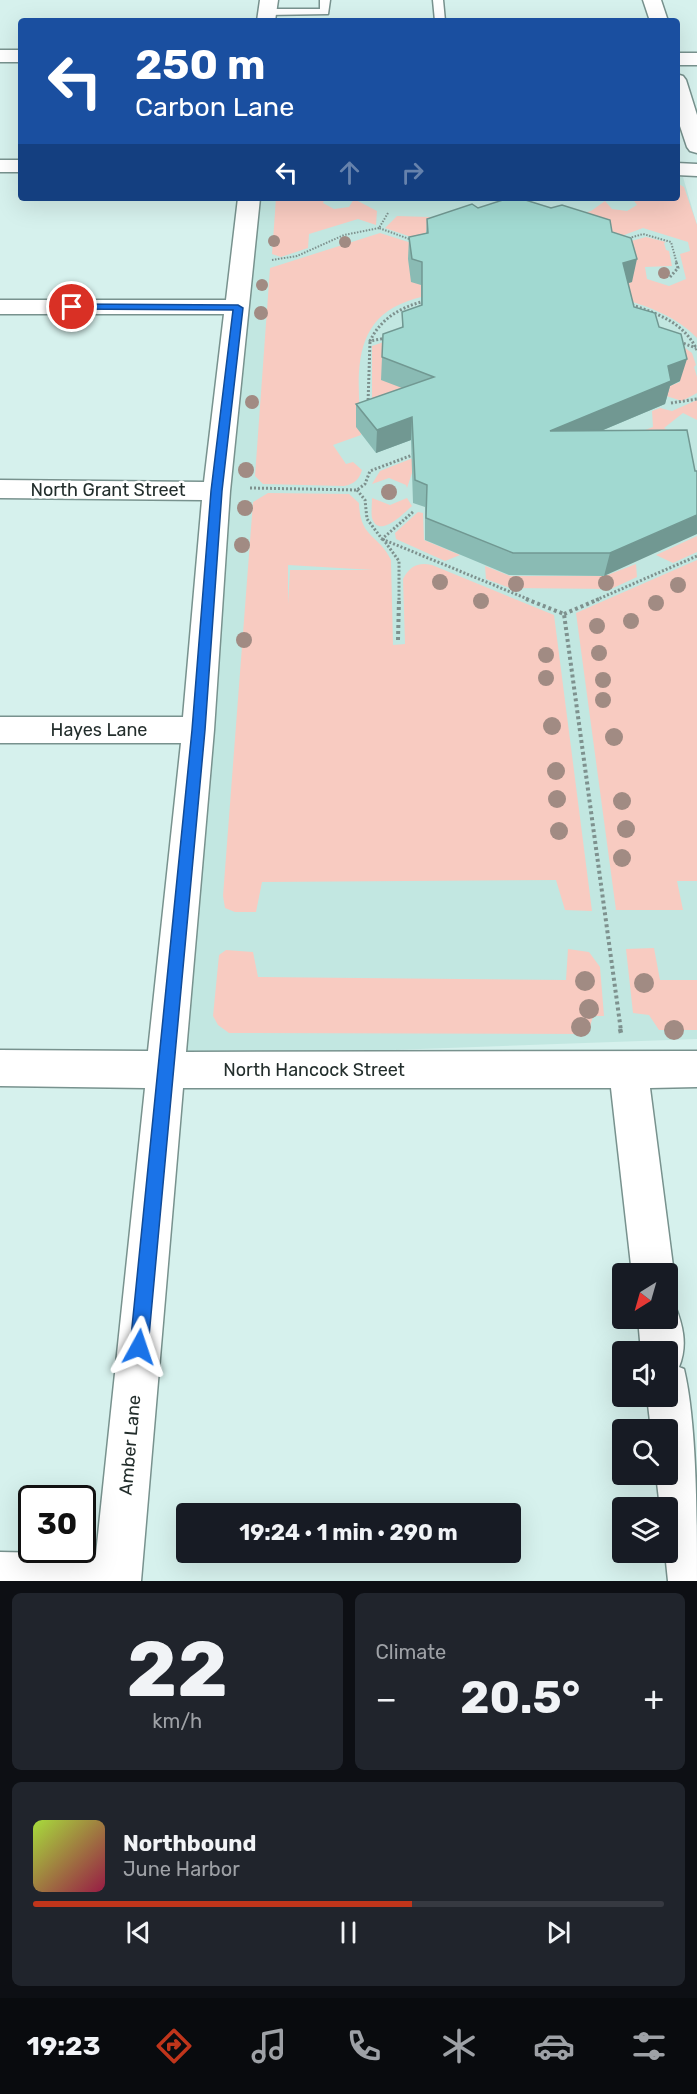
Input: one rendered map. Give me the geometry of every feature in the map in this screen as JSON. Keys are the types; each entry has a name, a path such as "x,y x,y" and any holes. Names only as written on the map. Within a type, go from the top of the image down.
{"street":[{"path":"652,0 658,18"},
{"path":"0,56 18,56"},
{"path":"680,59 697,59"},
{"path":"680,93 697,147"},
{"path":"0,166 18,166"},
{"path":"680,169 697,170"},
{"name":"Amber Lane","path":"117,1580 198,730 216,491 249,201"},
{"path":"0,307 238,308"},
{"name":"North Grant Street","path":"0,489 216,491"},
{"name":"Hayes Lane","path":"0,730 198,730"},
{"path":"625,1054 652,1263"},
{"name":"North Hancock Street","path":"0,1068 166,1070 625,1054 697,1069"},
{"path":"671,1407 692,1581"},
{"path":"0,1576 117,1580"}],"lane":[{"path":"267,11 325,16 325,0"},
{"path":"438,0 440,18"}],"path":[{"path":"379,228 388,213"},
{"path":"266,261 282,260 314,251 335,237 379,228 422,244"},
{"path":"624,239 643,234 671,242 678,268 670,277"},
{"path":"367,410 370,341 374,330 394,312 431,301"},
{"path":"627,304 651,311 676,324 687,333 697,349"},
{"path":"370,341 387,337"},
{"path":"679,341 697,349"},
{"path":"670,404 697,399"},
{"path":"250,488 357,490 365,484 370,471 425,450"},
{"path":"357,490 365,500 367,519 399,561 398,640"},
{"path":"382,539 414,511"},
{"path":"382,539 564,614 697,556"},
{"path":"564,614 625,1054"}],"shaded area":[{"path":"680,177 683,177 697,225 697,1039 167,1058 253,201 680,201"},
{"path":"680,185 684,187 697,225 697,338 671,318 621,298 620,244 646,237 666,242 664,243 666,250 669,251 672,266 645,267 647,279 669,286 686,279 680,254 690,251 688,242 643,228 605,242 578,215 591,211 605,201 612,209 627,211 637,205 634,201 680,201"},
{"path":"276,201 324,201 323,203 334,209 349,207 353,201 358,201 377,211 376,225 358,219 309,234 308,248 281,257 272,254"},
{"path":"397,216 460,218 426,242 385,228"},
{"path":"380,233 418,245 439,291 408,301 388,311 375,324 366,339 359,376 361,435 333,445 346,464 353,462 362,470 361,473 356,481 344,486 263,484 255,476 270,268"},
{"path":"395,338 403,388 372,405 372,346"},
{"path":"678,343 692,353 697,377 697,393 682,401 663,395 662,389 680,382"},
{"path":"697,400 697,420 683,413 664,428 677,436 632,435 653,427 652,411 660,408 672,411"},
{"path":"413,458 412,473 407,488 406,485 389,478 372,484 380,471"},
{"path":"268,493 349,494 359,503 360,515 366,530 381,545 391,560 393,645 405,644 403,579 412,568 423,564 432,565 554,615 592,911 565,910 556,880 262,882 256,912 235,912 225,908 223,896 253,502","holes":["288,565 373,570 290,570 288,604"]},
{"path":"372,498 390,505 407,498 412,506 392,522 380,526 375,524 372,518"},
{"path":"418,512 423,513 424,540 460,555 445,561 396,539 395,533"},
{"path":"697,536 697,552 673,563 656,555"},
{"path":"697,560 697,881 677,881 683,910 616,910 576,613"},
{"path":"636,564 637,577 611,589 510,588 486,579 485,566 510,576 605,576"},
{"path":"654,948 660,980 697,980 697,1030 659,1030 649,1015 633,1013 626,949"},
{"path":"568,949 589,952 600,967 604,1016 593,1016 588,1034 229,1033 218,1025 213,1016 219,955 226,950 253,952 258,977 566,980"}],"building":[{"path":"500,201 529,201 551,208 562,205 610,220 612,232 631,238 637,259 623,263 634,307 655,313 659,327 681,334 687,359 668,366 671,381 550,431 687,430 695,471 697,471 697,515 610,553 513,553 426,518 427,485 415,480 412,417 377,430 356,404 434,377 382,357 383,334 403,327 402,312 422,305 422,262 412,259 409,237 428,233 427,219 472,204 478,208"}],"route":[{"path":"72,307 238,308 216,491 198,730 139,1347"}]}
